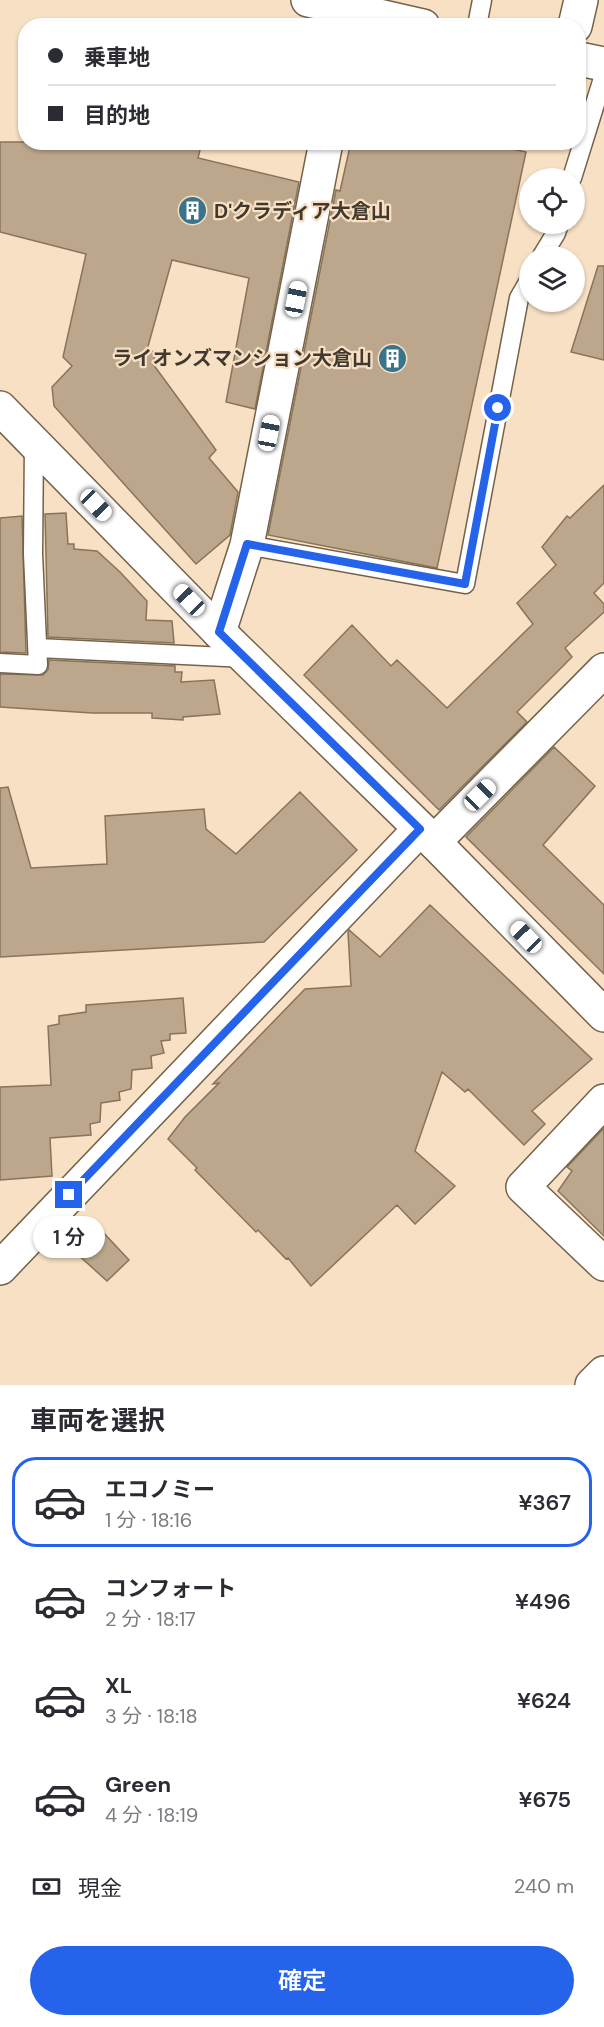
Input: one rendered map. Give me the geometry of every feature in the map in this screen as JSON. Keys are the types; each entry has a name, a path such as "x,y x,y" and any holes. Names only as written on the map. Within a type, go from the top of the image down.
{"street":[{"path":"308,0 387,18"},
{"path":"577,18 581,0"},
{"path":"586,60 604,64"},
{"path":"219,632 247,544 324,150"},
{"path":"0,408 219,632 427,835 604,1016"},
{"path":"0,1268 427,835 604,670"},
{"path":"604,1101 523,1187 604,1264"},
{"path":"592,1385 604,1373"}],"lane":[{"path":"479,18 482,0"},
{"path":"586,133 604,75"},
{"path":"575,168 581,150"},
{"path":"247,544 465,584 519,298"},
{"path":"0,663 38,665 33,554 34,442"},
{"path":"38,648 246,658"}],"building":[{"path":"0,142 18,142 18,150 200,150 198,158 299,182 255,409 226,402 249,278 172,260 147,350 156,352 153,364 216,450 209,458 238,492 230,535 196,564 54,406 52,387 72,366 63,357 86,254 0,232"},
{"name":"ライオンズマンション大倉山","path":"349,150 517,150 526,152 523,168 519,168 519,185 437,568 268,535 336,190 340,191"},
{"path":"598,266 604,266 604,360 571,352"},
{"path":"604,485 604,583 594,593 604,604 604,612 565,648 572,657 517,712 527,722 439,810 304,675 352,625 391,666 397,660 447,708 533,624 517,603 556,565 542,547 567,516 570,518"},
{"path":"66,513 68,544 74,544 74,549 97,551 120,572 147,601 146,620 172,621 174,643 48,637 45,514"},
{"path":"22,516 26,653 0,652 0,518"},
{"path":"49,660 175,666 175,672 182,672 181,682 214,680 220,714 183,717 183,720 152,718 152,713 92,713 0,707 0,674 43,675 48,670"},
{"path":"554,747 595,786 543,845 604,905 604,974 466,837"},
{"path":"8,787 31,868 107,864 105,816 204,809 206,829 236,854 300,792 357,850 264,942 0,957 0,788"},
{"path":"430,905 592,1059 532,1111 545,1124 524,1145 468,1089 465,1092 442,1072 415,1151 455,1186 415,1224 397,1205 311,1286 288,1258 286,1259 258,1230 256,1232 168,1139 185,1117 219,1083 213,1084 305,989 351,986 349,930 380,957"},
{"path":"183,998 186,1033 170,1034 170,1040 161,1041 164,1053 151,1056 152,1068 132,1070 131,1089 119,1092 120,1100 101,1103 100,1122 90,1124 91,1135 50,1138 52,1176 0,1180 0,1087 51,1085 48,1026 59,1024 59,1016 86,1012 86,1005"},
{"path":"604,1128 604,1236 558,1191 572,1171 567,1167"},
{"path":"100,1229 129,1260 107,1281 75,1252"}],"place":[{"name":"D'クラディア大倉山","path":"193,211"},
{"name":"ライオンズマンション大倉山","path":"393,358"}],"route":[{"path":"69,1195 420,829 219,632 247,544 465,584 498,408"}]}
